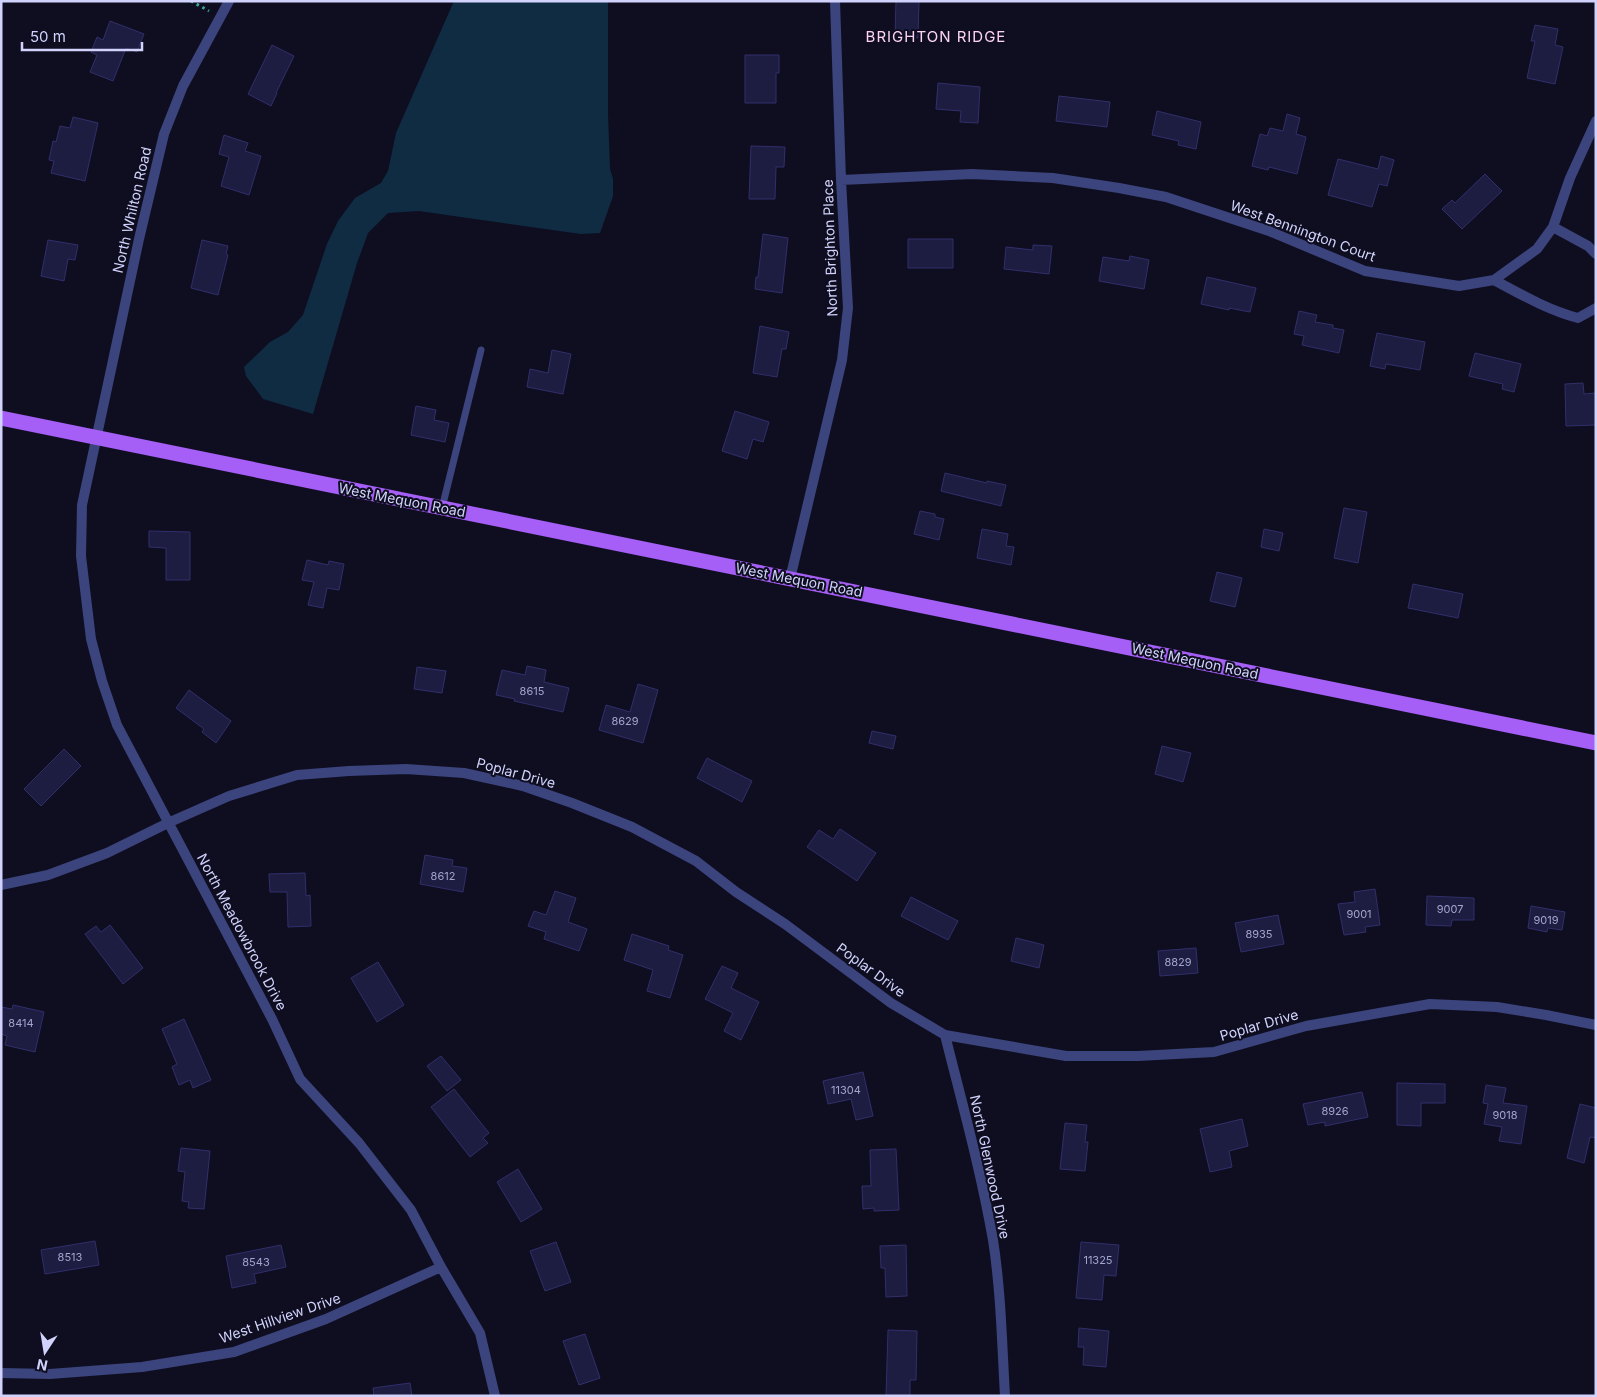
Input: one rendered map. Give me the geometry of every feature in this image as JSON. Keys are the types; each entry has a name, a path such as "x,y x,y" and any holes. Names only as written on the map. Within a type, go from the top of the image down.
{"main road":[{"name":"West Mequon Road","path":"1,418 1596,743"}],"street":[{"name":"North Whilton Road","path":"96,438 139,238 164,134 183,86 229,1"},
{"name":"North Brighton Place","path":"790,578 842,360 848,308 841,180 835,1"},
{"name":"West Bennington Court","path":"841,180 972,174 1052,178 1166,197 1270,231 1365,271 1459,286 1494,280 1536,248 1553,226 1570,178 1596,121"},
{"path":"1553,226 1588,246 1596,254"},
{"path":"1494,280 1557,312 1578,318 1596,308"},
{"name":"North Meadowbrook Drive","path":"96,438 82,505 81,556 91,639 102,681 117,725 170,822 272,1019 300,1079 359,1142 411,1210 441,1267 480,1333 495,1396"},
{"name":"Poplar Drive","path":"1,884 48,875 107,853 170,822 230,796 297,775 406,769 464,773 523,786 572,803 632,827 696,861 736,892 785,924 891,1003 945,1035 1066,1056 1138,1056 1214,1052 1306,1026 1430,1004 1497,1007 1546,1014 1596,1025"},
{"name":"North Glenwood Drive","path":"945,1035 984,1191 993,1242 1000,1306 1005,1396"},
{"name":"West Hillview Drive","path":"1,1373 50,1374 142,1366 234,1352 326,1319 441,1267"}],"lane":[{"path":"442,508 481,350"}],"path":[{"path":"191,1 208,10 219,19"}],"water":[{"path":"454,1 608,1 608,114 613,196 600,233 581,234 419,211 388,213 368,233 357,263 313,414 263,399 246,376 244,367 270,342 288,332 303,315 327,244 338,221 355,198 381,183 388,171 396,133"}],"building":[{"path":"896,1 919,1 918,38 895,37"},
{"path":"110,21 144,34 137,52 126,48 113,81 90,72 97,55 91,52 97,37 103,40"},
{"path":"1535,25 1558,29 1555,45 1563,47 1555,84 1527,78 1535,41 1531,41"},
{"path":"272,45 294,56 271,106 248,94"},
{"path":"745,55 779,55 779,73 776,73 776,103 745,103"},
{"path":"938,83 980,87 978,123 960,122 961,111 936,109"},
{"path":"1059,96 1110,102 1107,127 1056,121"},
{"path":"1157,111 1201,122 1196,149 1178,145 1179,141 1152,135"},
{"path":"1287,114 1300,118 1296,134 1306,137 1297,174 1269,167 1268,170 1252,166 1260,134 1267,136 1270,128 1283,131"},
{"path":"73,117 98,123 85,181 51,173 54,161 49,160 53,141 56,142 60,126 70,128"},
{"path":"224,135 248,143 245,151 261,156 249,195 221,186 229,157 219,154"},
{"path":"751,146 785,147 784,167 776,167 775,199 749,199"},
{"path":"1381,156 1394,160 1387,186 1379,184 1372,207 1328,195 1338,159 1378,169"},
{"path":"1485,174 1502,191 1462,229 1442,209 1452,200 1455,203"},
{"path":"763,234 788,238 782,293 755,289"},
{"path":"908,239 953,239 953,268 908,268"},
{"path":"48,240 78,245 75,260 68,259 64,281 41,276"},
{"path":"202,240 228,246 226,254 228,255 218,295 191,288"},
{"path":"1033,245 1052,246 1049,274 1004,269 1006,247 1033,250"},
{"path":"1130,256 1149,260 1144,289 1099,281 1103,257 1129,261"},
{"path":"1207,277 1256,288 1250,312 1201,304"},
{"path":"1299,311 1317,315 1315,322 1333,325 1333,328 1344,330 1339,353 1302,345 1304,336 1294,334"},
{"path":"760,326 789,332 786,349 782,349 777,377 753,373"},
{"path":"1377,333 1425,342 1420,370 1386,364 1385,369 1370,366"},
{"path":"552,350 571,354 563,394 527,387 530,369 548,373"},
{"path":"1475,353 1521,364 1514,392 1502,389 1503,384 1469,376"},
{"path":"1583,383 1584,394 1596,393 1596,425 1566,426 1565,384"},
{"path":"416,406 436,410 434,420 449,423 445,442 411,435"},
{"path":"735,411 769,422 763,442 753,439 747,459 722,451"},
{"path":"945,473 987,483 987,481 1006,485 1001,506 941,491"},
{"path":"1344,508 1367,512 1358,563 1334,558"},
{"path":"920,511 935,514 935,517 944,519 939,540 914,534"},
{"path":"982,529 1008,534 1006,546 1014,547 1011,565 977,558"},
{"path":"1264,529 1283,533 1279,551 1261,547"},
{"path":"149,531 190,532 190,580 166,580 166,548 149,547"},
{"path":"307,560 328,565 329,561 344,564 339,590 327,588 323,608 308,605 314,582 302,580"},
{"path":"1217,572 1242,578 1235,607 1210,601"},
{"path":"1413,584 1463,594 1458,618 1408,608"},
{"path":"527,666 546,670 544,682 569,688 563,712 496,695 502,670 525,675"},
{"path":"417,667 446,671 442,693 414,689"},
{"path":"638,684 658,690 643,743 599,730 606,705 630,712"},
{"path":"189,690 231,721 216,743 202,732 204,729 176,708"},
{"path":"872,731 896,736 893,749 869,743"},
{"path":"1162,746 1191,753 1183,782 1155,774"},
{"path":"64,749 81,766 41,806 24,789"},
{"path":"707,758 752,781 742,802 697,778"},
{"path":"840,829 876,853 857,881 807,847 819,830 833,839"},
{"path":"425,855 453,860 452,866 467,868 463,892 420,884"},
{"path":"305,873 306,896 310,895 311,926 288,927 287,892 270,892 269,874"},
{"path":"1375,889 1380,925 1365,927 1366,932 1344,935 1338,904 1355,902 1354,892"},
{"path":"555,891 576,898 568,922 587,929 579,951 544,939 546,932 528,926 534,911 546,915"},
{"path":"1427,896 1474,898 1474,920 1452,920 1451,926 1426,925"},
{"path":"911,897 958,921 948,940 901,916"},
{"path":"1531,906 1565,912 1562,930 1548,928 1547,932 1528,928"},
{"path":"1278,915 1284,944 1241,952 1235,923"},
{"path":"110,925 143,968 123,984 85,934 96,926 101,932"},
{"path":"632,934 669,946 668,950 683,955 670,998 647,991 653,970 624,960"},
{"path":"1016,938 1044,945 1039,968 1011,961"},
{"path":"1196,948 1198,973 1160,976 1158,951"},
{"path":"378,962 404,1005 377,1022 351,978"},
{"path":"722,966 738,973 731,988 759,1002 741,1040 724,1031 733,1013 705,999"},
{"path":"13,1005 44,1012 35,1052 5,1045 7,1036 1,1034 1,1007 12,1009"},
{"path":"184,1019 211,1080 193,1088 190,1080 179,1085 172,1067 177,1064 162,1029"},
{"path":"441,1056 461,1080 447,1091 427,1066"},
{"path":"863,1072 873,1116 856,1120 851,1099 828,1104 823,1081"},
{"path":"1397,1083 1445,1084 1445,1103 1421,1103 1421,1126 1397,1125"},
{"path":"1486,1085 1506,1088 1503,1103 1527,1106 1521,1144 1499,1141 1502,1127 1484,1124 1488,1104 1483,1103"},
{"path":"454,1089 489,1133 483,1138 488,1143 470,1157 431,1107"},
{"path":"1362,1092 1368,1117 1325,1126 1325,1122 1308,1125 1303,1104"},
{"path":"1580,1104 1596,1108 1596,1138 1590,1137 1584,1163 1567,1158"},
{"path":"1242,1119 1248,1146 1229,1151 1232,1167 1210,1172 1200,1129"},
{"path":"1065,1123 1087,1125 1085,1142 1088,1142 1085,1171 1060,1169"},
{"path":"181,1148 210,1151 204,1209 188,1208 189,1202 182,1201 185,1172 178,1171"},
{"path":"896,1149 899,1210 874,1211 874,1208 863,1209 862,1186 871,1186 870,1150"},
{"path":"518,1169 542,1209 521,1222 497,1182"},
{"path":"95,1241 99,1265 45,1274 41,1250"},
{"path":"556,1242 571,1282 545,1291 530,1251"},
{"path":"1081,1242 1119,1245 1116,1276 1104,1275 1102,1300 1076,1298"},
{"path":"281,1245 286,1267 254,1274 256,1283 232,1288 226,1256"},
{"path":"906,1245 907,1296 886,1297 885,1268 881,1268 880,1246"},
{"path":"1079,1328 1109,1331 1106,1367 1083,1365 1084,1347 1078,1347"},
{"path":"888,1330 917,1331 916,1380 910,1380 910,1396 886,1396"},
{"path":"585,1334 600,1378 579,1385 563,1341"},
{"path":"410,1383 412,1396 374,1396 373,1388"}],"district":[{"name":"BRIGHTON RIDGE","path":"936,37"}]}
